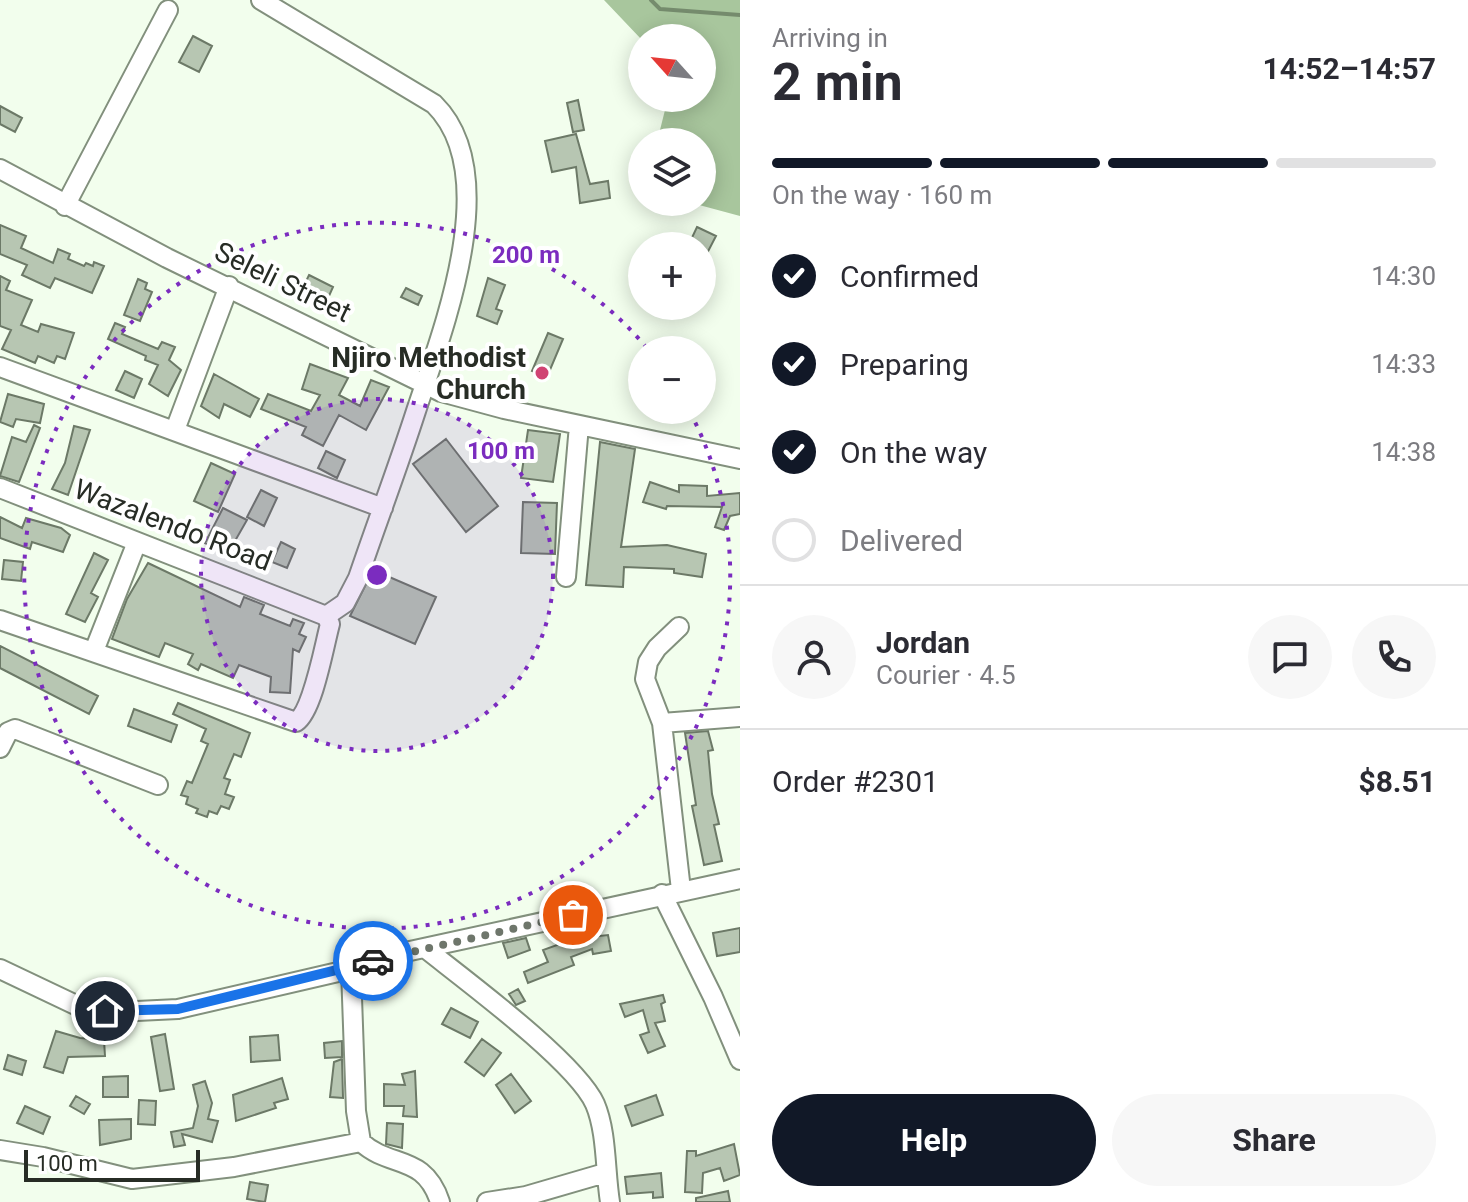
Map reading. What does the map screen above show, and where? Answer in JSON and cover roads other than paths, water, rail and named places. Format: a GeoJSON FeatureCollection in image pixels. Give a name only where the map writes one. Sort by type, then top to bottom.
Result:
{"type":"FeatureCollection","features":[{"type":"Feature","properties":{"kind":"street"},"geometry":{"type":"LineString","coordinates":[[0,620],[296,722],[304,715],[330,624],[326,616],[345,603],[351,592],[426,385],[462,257],[466,219],[462,163],[455,136],[443,113],[420,94],[261,0]]}},
{"type":"Feature","properties":{"kind":"street"},"geometry":{"type":"LineString","coordinates":[[65,206],[168,10]]}},
{"type":"Feature","properties":{"kind":"street","name":"Seleli Street"},"geometry":{"type":"LineString","coordinates":[[0,169],[65,206],[426,385],[504,409],[740,459]]}},
{"type":"Feature","properties":{"kind":"street"},"geometry":{"type":"LineString","coordinates":[[175,430],[229,286]]}},
{"type":"Feature","properties":{"kind":"street"},"geometry":{"type":"LineString","coordinates":[[0,367],[383,508]]}},
{"type":"Feature","properties":{"kind":"street"},"geometry":{"type":"LineString","coordinates":[[566,577],[579,425]]}},
{"type":"Feature","properties":{"kind":"street","name":"Wazalendo Road"},"geometry":{"type":"LineString","coordinates":[[0,488],[326,616]]}},
{"type":"Feature","properties":{"kind":"street"},"geometry":{"type":"LineString","coordinates":[[94,651],[137,542]]}},
{"type":"Feature","properties":{"kind":"street"},"geometry":{"type":"LineString","coordinates":[[679,627],[657,648],[648,662],[645,679],[662,723],[681,890]]}},
{"type":"Feature","properties":{"kind":"street"},"geometry":{"type":"LineString","coordinates":[[662,723],[740,717]]}},
{"type":"Feature","properties":{"kind":"street"},"geometry":{"type":"LineString","coordinates":[[0,748],[8,732],[15,729],[158,785]]}},
{"type":"Feature","properties":{"kind":"street"},"geometry":{"type":"LineString","coordinates":[[0,969],[80,1007],[137,1011],[178,1009],[351,969],[387,956],[740,879]]}},
{"type":"Feature","properties":{"kind":"street"},"geometry":{"type":"LineString","coordinates":[[662,894],[740,1060]]}},
{"type":"Feature","properties":{"kind":"street"},"geometry":{"type":"LineString","coordinates":[[426,949],[517,1023],[590,1096],[600,1124],[610,1202]]}},
{"type":"Feature","properties":{"kind":"street"},"geometry":{"type":"LineString","coordinates":[[351,969],[356,1111],[361,1142]]}},
{"type":"Feature","properties":{"kind":"street"},"geometry":{"type":"LineString","coordinates":[[0,1150],[132,1179],[234,1167],[361,1142],[410,1163],[425,1174],[440,1202]]}},
{"type":"Feature","properties":{"kind":"street"},"geometry":{"type":"LineString","coordinates":[[487,1202],[526,1196],[605,1173]]}},
{"type":"Feature","properties":{"kind":"waterway"},"geometry":{"type":"LineString","coordinates":[[651,0],[660,9],[740,15]]}},
{"type":"Feature","properties":{"kind":"place","name":"Njiro Methodist Church"},"geometry":{"type":"Point","coordinates":[542,373]}}]}
